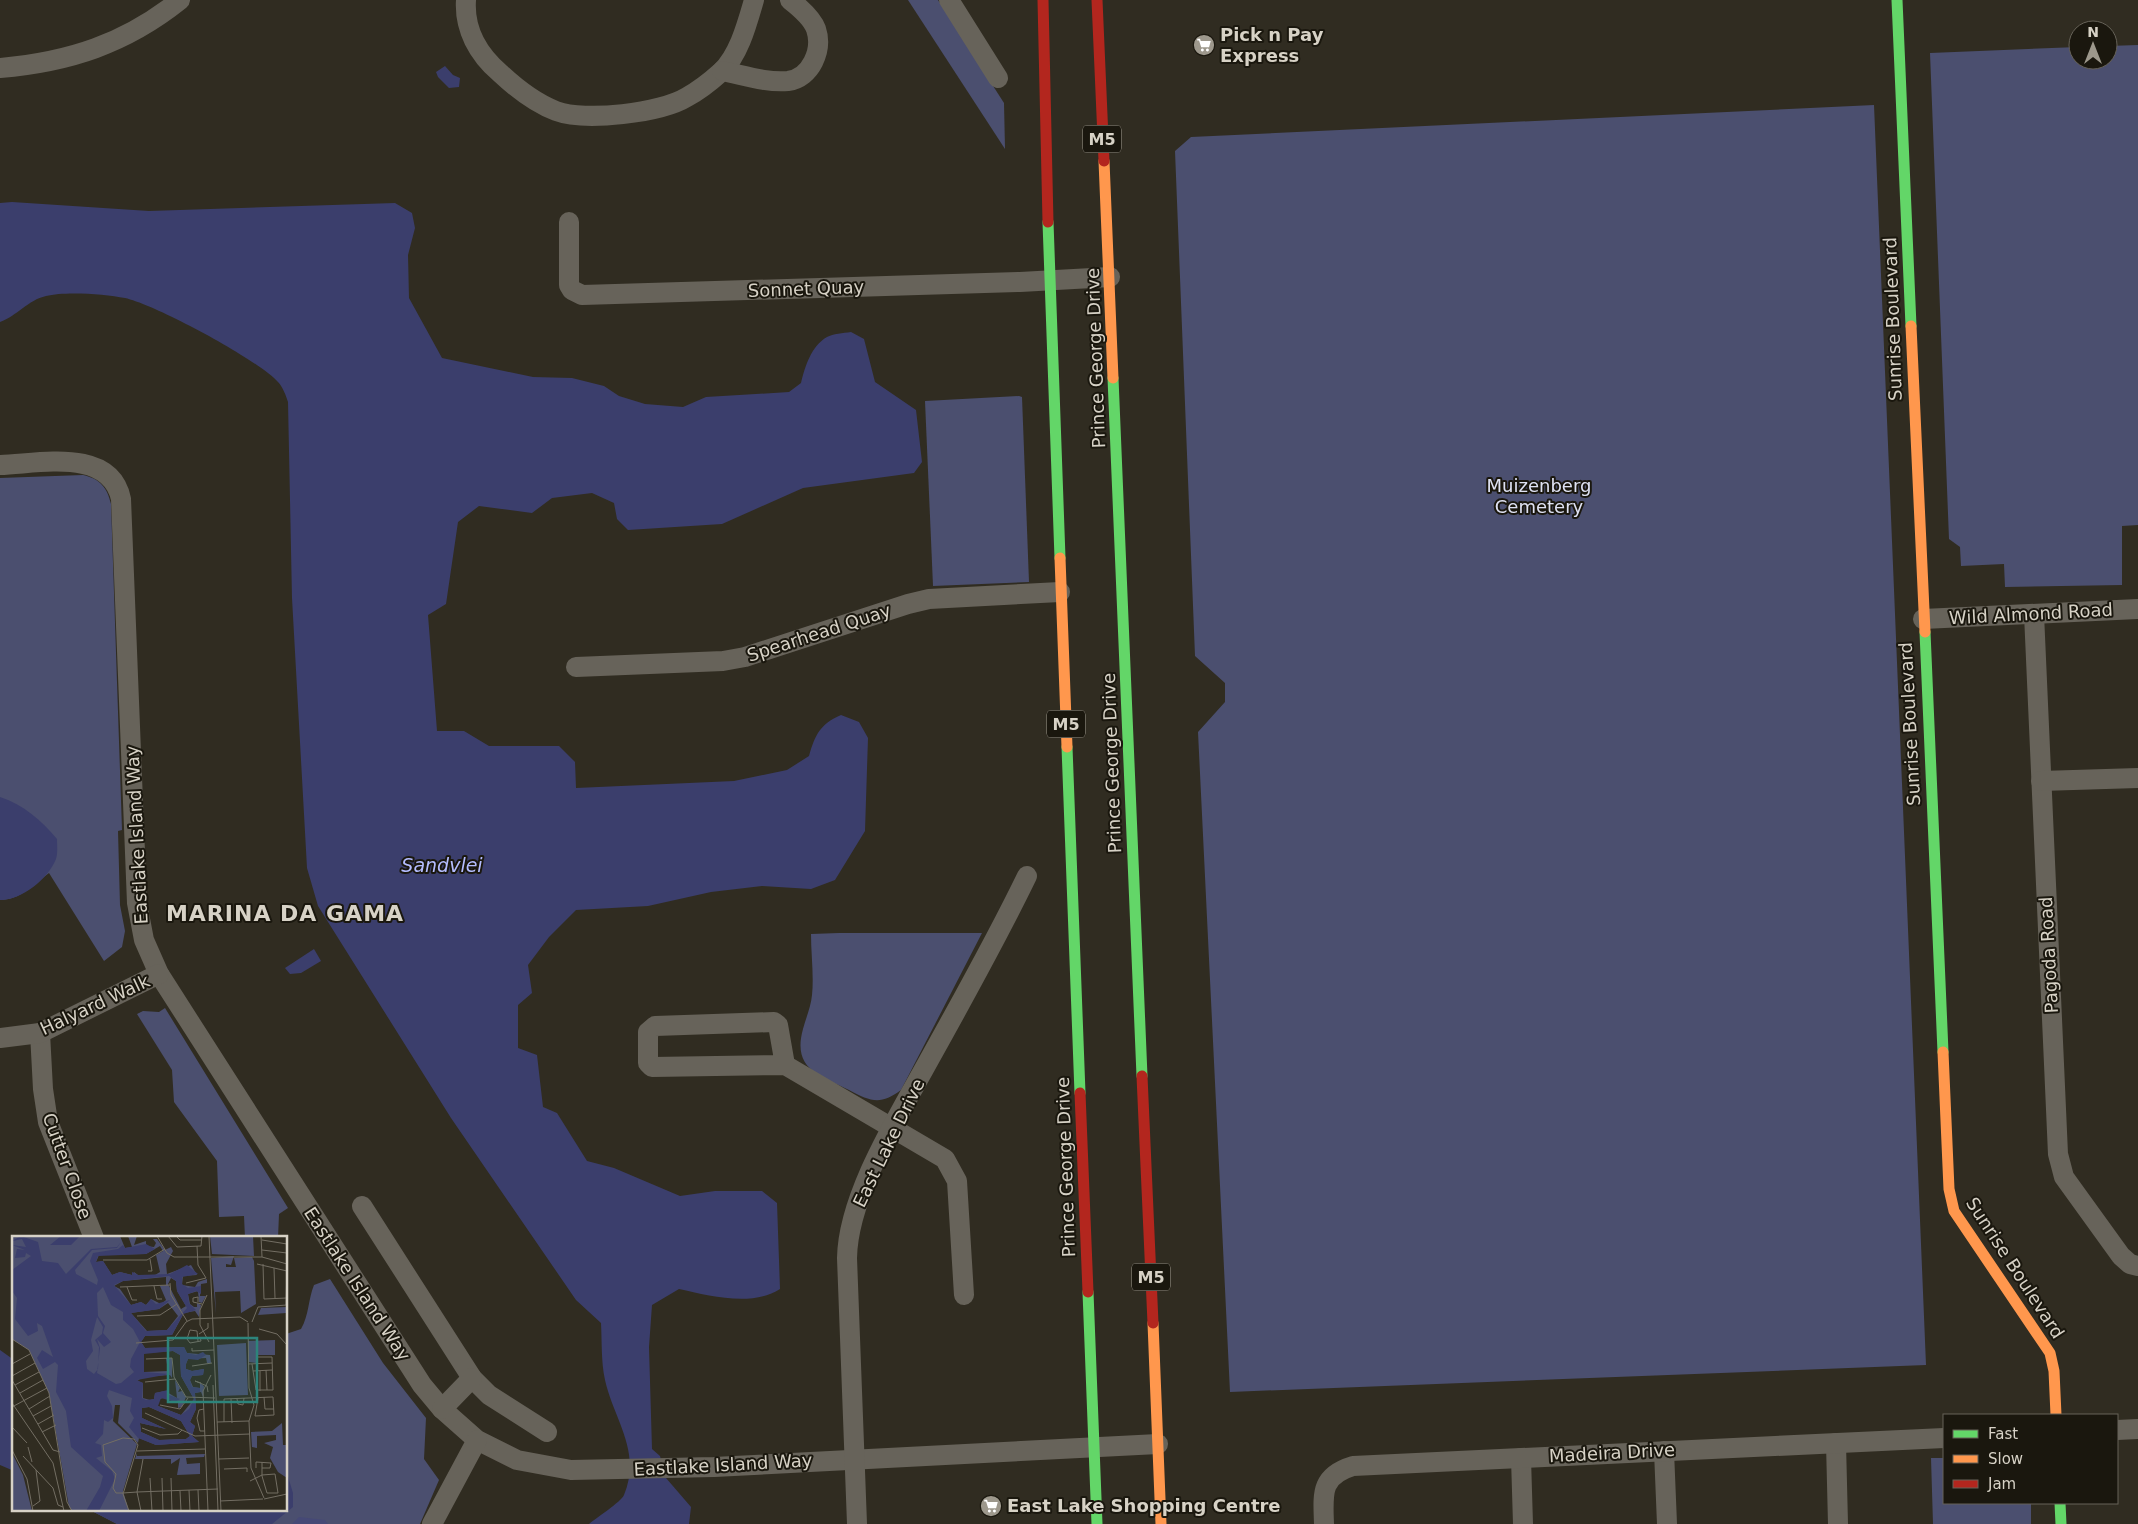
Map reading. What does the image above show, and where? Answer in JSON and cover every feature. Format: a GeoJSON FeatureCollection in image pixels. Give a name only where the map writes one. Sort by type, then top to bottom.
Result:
{"type":"FeatureCollection","features":[{"type":"Feature","properties":{"kind":"main road","name":"Prince George Drive"},"geometry":{"type":"LineString","coordinates":[[1043,0],[1049,281],[1096,1524]]}},
{"type":"Feature","properties":{"kind":"main road","name":"Prince George Drive"},"geometry":{"type":"LineString","coordinates":[[1097,0],[1161,1524]]}},
{"type":"Feature","properties":{"kind":"main road","name":"Sunrise Boulevard"},"geometry":{"type":"LineString","coordinates":[[1897,0],[1949,1189],[1954,1211],[1964,1228],[2050,1353],[2054,1371],[2056,1414]]}},
{"type":"Feature","properties":{"kind":"main road"},"geometry":{"type":"LineString","coordinates":[[2060,1504],[2061,1524]]}},
{"type":"Feature","properties":{"kind":"street"},"geometry":{"type":"LineString","coordinates":[[0,68],[50,62],[85,53],[118,40],[148,23],[180,0]]}},
{"type":"Feature","properties":{"kind":"street"},"geometry":{"type":"LineString","coordinates":[[466,0],[467,24],[481,53],[506,79],[533,100],[558,112],[581,116],[617,115],[657,108],[686,98],[722,71],[737,48],[747,26],[754,0]]}},
{"type":"Feature","properties":{"kind":"street"},"geometry":{"type":"LineString","coordinates":[[722,71],[772,81],[789,81],[802,75],[811,66],[818,48],[816,28],[790,0]]}},
{"type":"Feature","properties":{"kind":"street"},"geometry":{"type":"LineString","coordinates":[[949,0],[998,78]]}},
{"type":"Feature","properties":{"kind":"street","name":"Sonnet Quay"},"geometry":{"type":"LineString","coordinates":[[569,222],[569,285],[572,290],[582,295],[1110,278]]}},
{"type":"Feature","properties":{"kind":"street","name":"Eastlake Island Way"},"geometry":{"type":"LineString","coordinates":[[0,465],[85,463],[100,468],[116,484],[121,498],[137,903],[144,940],[159,974],[422,1385],[442,1408],[477,1440],[517,1460],[571,1470],[683,1468],[1158,1444]]}},
{"type":"Feature","properties":{"kind":"street","name":"Spearhead Quay"},"geometry":{"type":"LineString","coordinates":[[576,667],[723,662],[745,657],[922,601],[1060,592]]}},
{"type":"Feature","properties":{"kind":"street","name":"Wild Almond Road"},"geometry":{"type":"LineString","coordinates":[[1923,619],[2138,609]]}},
{"type":"Feature","properties":{"kind":"street","name":"Pagoda Road"},"geometry":{"type":"LineString","coordinates":[[2034,614],[2060,1167],[2064,1177],[2121,1256],[2130,1264],[2138,1266]]}},
{"type":"Feature","properties":{"kind":"street"},"geometry":{"type":"LineString","coordinates":[[2041,781],[2138,778]]}},
{"type":"Feature","properties":{"kind":"street","name":"East Lake Drive"},"geometry":{"type":"LineString","coordinates":[[857,1524],[847,1242],[863,1189],[892,1128],[999,933],[1027,876]]}},
{"type":"Feature","properties":{"kind":"street","name":"Halyard Walk"},"geometry":{"type":"LineString","coordinates":[[0,1038],[40,1033],[159,974]]}},
{"type":"Feature","properties":{"kind":"street"},"geometry":{"type":"LineString","coordinates":[[784,1065],[778,1025],[774,1022],[655,1026],[648,1032],[648,1063],[652,1067],[784,1065],[945,1159],[957,1181],[964,1295]]}},
{"type":"Feature","properties":{"kind":"street","name":"Cutter Close"},"geometry":{"type":"LineString","coordinates":[[40,1033],[43,1089],[48,1122],[93,1236]]}},
{"type":"Feature","properties":{"kind":"street"},"geometry":{"type":"LineString","coordinates":[[362,1206],[472,1378],[489,1395],[547,1432]]}},
{"type":"Feature","properties":{"kind":"street"},"geometry":{"type":"LineString","coordinates":[[442,1408],[472,1378]]}},
{"type":"Feature","properties":{"kind":"street"},"geometry":{"type":"LineString","coordinates":[[2118,1430],[2138,1429]]}},
{"type":"Feature","properties":{"kind":"street","name":"Madeira Drive"},"geometry":{"type":"LineString","coordinates":[[1324,1524],[1322,1495],[1326,1485],[1331,1478],[1344,1469],[1354,1466],[1943,1438]]}},
{"type":"Feature","properties":{"kind":"street"},"geometry":{"type":"LineString","coordinates":[[432,1524],[477,1440]]}},
{"type":"Feature","properties":{"kind":"street"},"geometry":{"type":"LineString","coordinates":[[1836,1443],[1838,1524]]}},
{"type":"Feature","properties":{"kind":"street"},"geometry":{"type":"LineString","coordinates":[[1664,1451],[1668,1524]]}},
{"type":"Feature","properties":{"kind":"street"},"geometry":{"type":"LineString","coordinates":[[1521,1458],[1523,1524]]}},
{"type":"Feature","properties":{"kind":"green space"},"geometry":{"type":"Polygon","coordinates":[[[908,0],[938,0],[1004,103],[1005,149],[908,0]]]}},
{"type":"Feature","properties":{"kind":"green space"},"geometry":{"type":"Polygon","coordinates":[[[2138,45],[2138,525],[2122,526],[2122,585],[2005,587],[2004,564],[1961,566],[1960,547],[1949,539],[1930,53],[2068,47],[2068,70],[2118,70],[2118,46],[2138,45]]]}},
{"type":"Feature","properties":{"kind":"green space","name":"Muizenberg Cemetery"},"geometry":{"type":"Polygon","coordinates":[[[1874,105],[1926,1365],[1230,1392],[1198,732],[1225,702],[1225,683],[1195,656],[1175,151],[1191,137],[1874,105]]]}},
{"type":"Feature","properties":{"kind":"green space"},"geometry":{"type":"Polygon","coordinates":[[[1022,397],[1029,582],[933,586],[925,401],[1022,397]]]}},
{"type":"Feature","properties":{"kind":"green space"},"geometry":{"type":"Polygon","coordinates":[[[83,475],[98,481],[105,488],[111,504],[122,830],[118,831],[120,905],[125,931],[122,947],[104,961],[49,873],[21,894],[0,900],[0,478],[83,475]]]}},
{"type":"Feature","properties":{"kind":"green space"},"geometry":{"type":"Polygon","coordinates":[[[982,933],[901,1090],[882,1100],[864,1097],[818,1075],[805,1062],[801,1053],[803,1029],[812,995],[811,934],[982,933]]]}},
{"type":"Feature","properties":{"kind":"green space"},"geometry":{"type":"Polygon","coordinates":[[[165,1008],[288,1208],[279,1214],[278,1236],[245,1236],[244,1216],[219,1217],[217,1161],[174,1102],[172,1070],[137,1014],[143,1011],[159,1012],[165,1008]]]}},
{"type":"Feature","properties":{"kind":"green space"},"geometry":{"type":"Polygon","coordinates":[[[330,1279],[383,1363],[426,1418],[424,1459],[439,1480],[420,1524],[117,1524],[94,1512],[288,1512],[288,1333],[301,1329],[306,1318],[314,1285],[330,1279]]]}},
{"type":"Feature","properties":{"kind":"green space"},"geometry":{"type":"Polygon","coordinates":[[[1931,1458],[1943,1458],[1943,1504],[2031,1504],[2031,1524],[1933,1524],[1931,1458]]]}},
{"type":"Feature","properties":{"kind":"shaded area"},"geometry":{"type":"Polygon","coordinates":[[[299,1517],[325,1520],[328,1524],[292,1524],[299,1517]]]}},
{"type":"Feature","properties":{"kind":"water"},"geometry":{"type":"Polygon","coordinates":[[[445,66],[453,75],[460,78],[459,87],[449,88],[438,77],[436,72],[445,66]]]}},
{"type":"Feature","properties":{"kind":"water","name":"Sandvlei"},"geometry":{"type":"Polygon","coordinates":[[[12,202],[149,211],[395,203],[412,213],[415,228],[408,255],[409,298],[442,358],[533,377],[572,378],[604,386],[619,396],[645,404],[683,407],[706,397],[789,392],[801,383],[810,357],[821,341],[832,335],[851,332],[864,339],[875,382],[916,410],[922,462],[914,473],[803,488],[722,524],[628,530],[617,519],[614,503],[592,493],[552,498],[532,513],[479,506],[458,522],[446,604],[428,615],[437,731],[464,731],[489,746],[559,746],[575,762],[576,788],[734,781],[787,770],[809,756],[819,731],[828,722],[841,715],[859,722],[868,738],[865,831],[835,880],[811,889],[762,886],[711,892],[648,906],[576,910],[549,937],[528,965],[532,993],[518,1005],[518,1048],[537,1055],[543,1107],[557,1113],[587,1161],[614,1168],[680,1196],[715,1191],[762,1191],[777,1203],[780,1289],[757,1298],[744,1299],[717,1297],[679,1289],[652,1305],[649,1347],[652,1449],[660,1456],[666,1478],[691,1507],[689,1524],[589,1524],[622,1498],[629,1479],[630,1464],[625,1436],[605,1380],[602,1359],[601,1323],[576,1300],[451,1118],[318,906],[307,868],[292,598],[288,402],[283,389],[267,372],[229,347],[159,311],[125,298],[107,295],[54,294],[34,301],[0,322],[0,203],[12,202]]]}},
{"type":"Feature","properties":{"kind":"water"},"geometry":{"type":"Polygon","coordinates":[[[0,797],[17,804],[45,826],[57,839],[57,854],[52,867],[41,881],[17,896],[0,900],[0,797]]]}},
{"type":"Feature","properties":{"kind":"water"},"geometry":{"type":"Polygon","coordinates":[[[314,949],[321,961],[301,973],[290,974],[285,968],[314,949]]]}},
{"type":"Feature","properties":{"kind":"water"},"geometry":{"type":"Polygon","coordinates":[[[0,1350],[12,1359],[12,1470],[0,1465],[0,1350]]]}},
{"type":"Feature","properties":{"kind":"water"},"geometry":{"type":"Polygon","coordinates":[[[288,1477],[293,1493],[293,1507],[288,1511],[288,1477]]]}},
{"type":"Feature","properties":{"kind":"water"},"geometry":{"type":"Polygon","coordinates":[[[94,1512],[287,1512],[272,1524],[117,1524],[94,1512]]]}},
{"type":"Feature","properties":{"kind":"traffic: fast"},"geometry":{"type":"LineString","coordinates":[[1897,0],[1911,326]]}},
{"type":"Feature","properties":{"kind":"traffic: fast"},"geometry":{"type":"LineString","coordinates":[[1048,222],[1060,558]]}},
{"type":"Feature","properties":{"kind":"traffic: fast"},"geometry":{"type":"LineString","coordinates":[[1113,378],[1142,1076]]}},
{"type":"Feature","properties":{"kind":"traffic: fast"},"geometry":{"type":"LineString","coordinates":[[1925,632],[1943,1052]]}},
{"type":"Feature","properties":{"kind":"traffic: fast"},"geometry":{"type":"LineString","coordinates":[[1067,747],[1080,1093]]}},
{"type":"Feature","properties":{"kind":"traffic: fast"},"geometry":{"type":"LineString","coordinates":[[1088,1292],[1097,1524]]}},
{"type":"Feature","properties":{"kind":"traffic: fast"},"geometry":{"type":"LineString","coordinates":[[2060,1504],[2061,1524]]}},
{"type":"Feature","properties":{"kind":"traffic: slow"},"geometry":{"type":"LineString","coordinates":[[1104,161],[1113,378]]}},
{"type":"Feature","properties":{"kind":"traffic: slow"},"geometry":{"type":"LineString","coordinates":[[1911,326],[1925,632]]}},
{"type":"Feature","properties":{"kind":"traffic: slow"},"geometry":{"type":"LineString","coordinates":[[1060,558],[1067,747]]}},
{"type":"Feature","properties":{"kind":"traffic: slow"},"geometry":{"type":"LineString","coordinates":[[1943,1052],[1949,1189],[1954,1211],[2050,1353],[2054,1371],[2056,1414]]}},
{"type":"Feature","properties":{"kind":"traffic: slow"},"geometry":{"type":"LineString","coordinates":[[1153,1323],[1161,1524]]}},
{"type":"Feature","properties":{"kind":"traffic: jam"},"geometry":{"type":"LineString","coordinates":[[1043,0],[1048,222]]}},
{"type":"Feature","properties":{"kind":"traffic: jam"},"geometry":{"type":"LineString","coordinates":[[1097,0],[1104,161]]}},
{"type":"Feature","properties":{"kind":"traffic: jam"},"geometry":{"type":"LineString","coordinates":[[1142,1076],[1153,1323]]}},
{"type":"Feature","properties":{"kind":"traffic: jam"},"geometry":{"type":"LineString","coordinates":[[1080,1093],[1088,1292]]}},
{"type":"Feature","properties":{"kind":"place","name":"Pick n Pay Express"},"geometry":{"type":"Point","coordinates":[1204,45]}},
{"type":"Feature","properties":{"kind":"place","name":"East Lake Shopping Centre"},"geometry":{"type":"Point","coordinates":[991,1506]}},
{"type":"Feature","properties":{"kind":"district","name":"MARINA DA GAMA"},"geometry":{"type":"Point","coordinates":[285,913]}}]}
